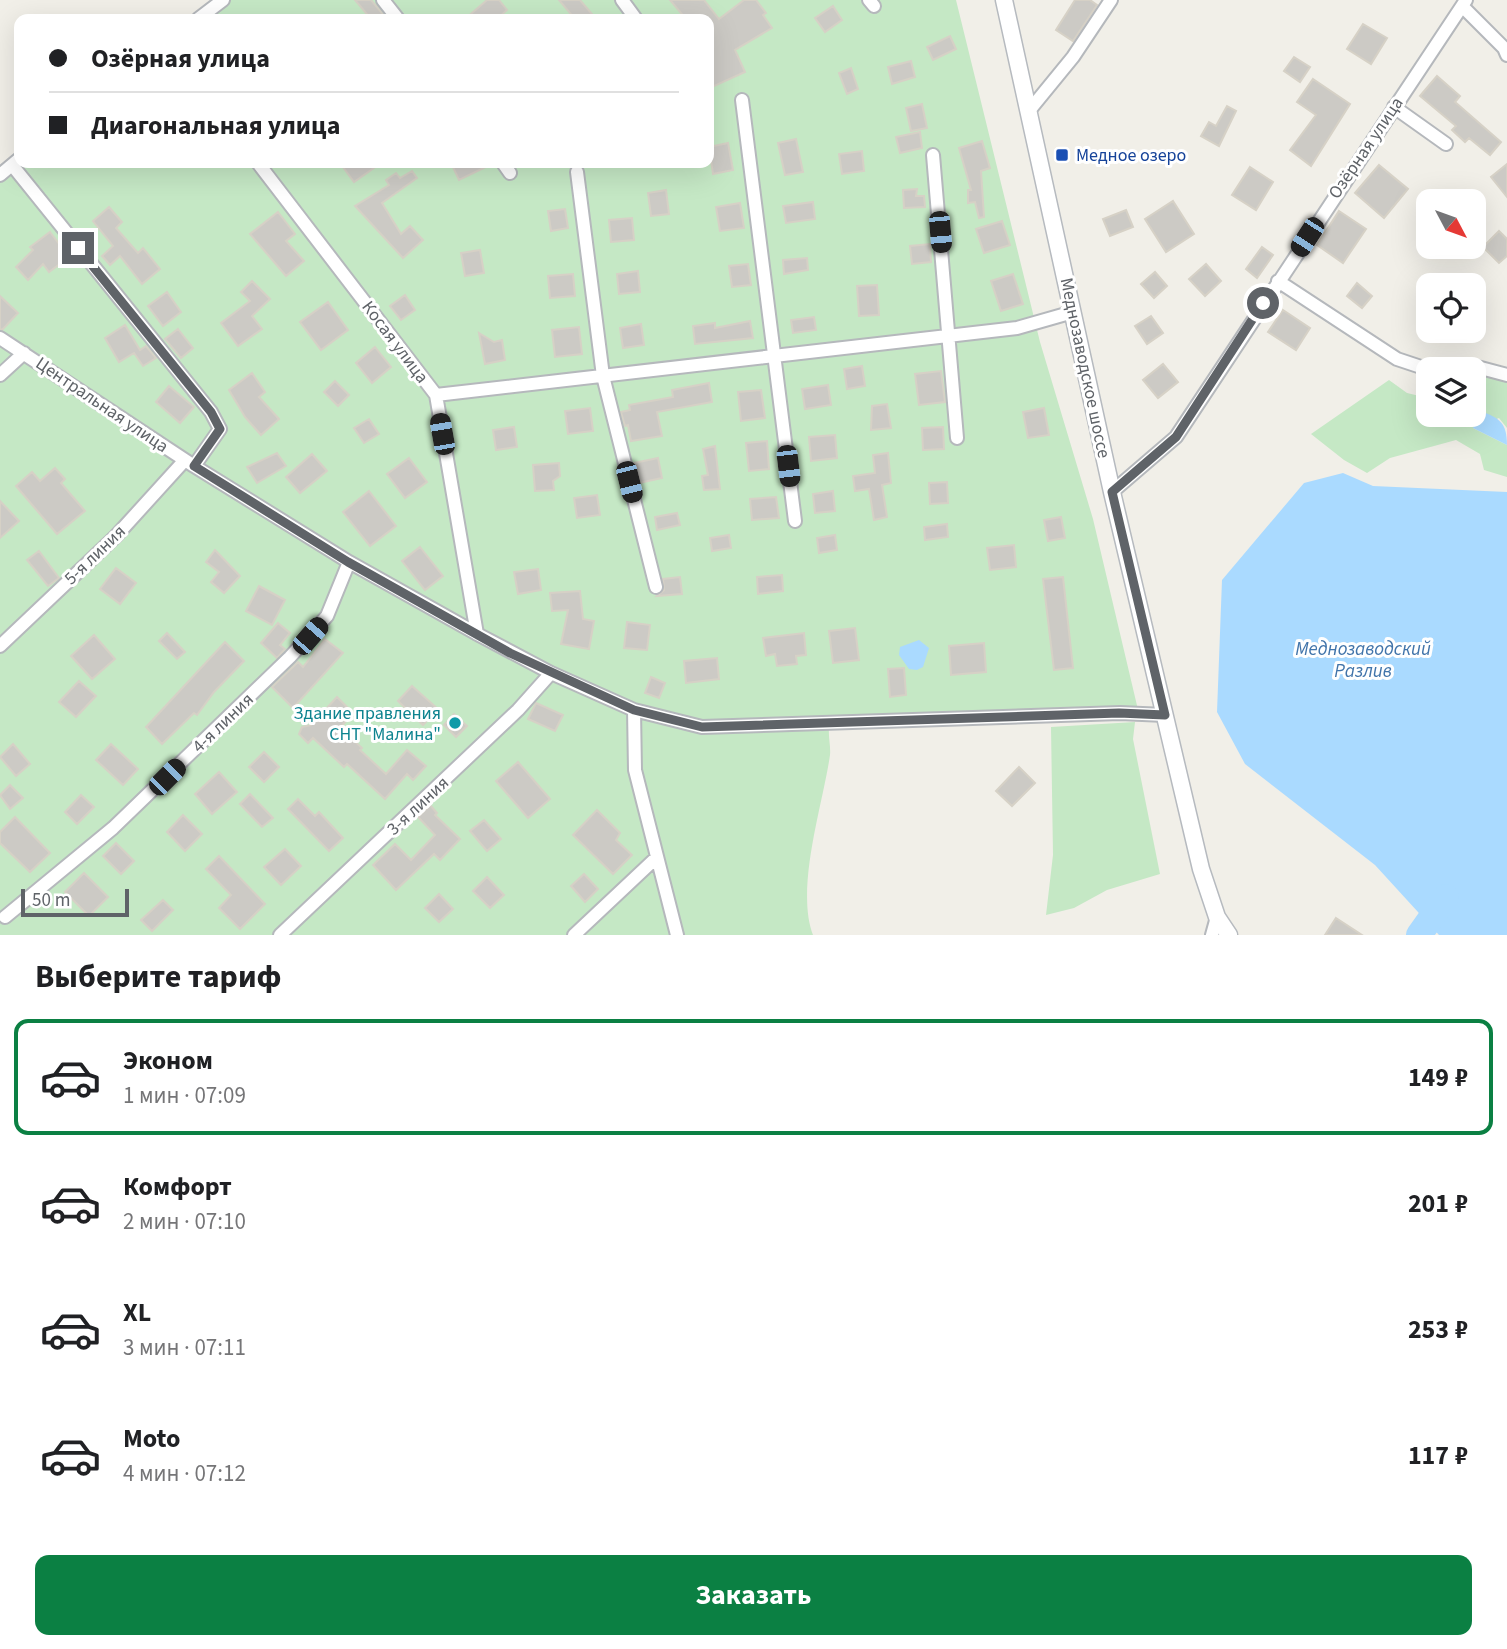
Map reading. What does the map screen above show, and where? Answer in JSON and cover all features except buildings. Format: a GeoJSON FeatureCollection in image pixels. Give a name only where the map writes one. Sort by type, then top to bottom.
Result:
{"type":"FeatureCollection","features":[{"type":"Feature","properties":{"kind":"main road","name":"Меднозаводское шоссе"},"geometry":{"type":"LineString","coordinates":[[1004,0],[1112,492],[1165,715],[1202,869],[1217,917],[1228,935]]}},
{"type":"Feature","properties":{"kind":"street"},"geometry":{"type":"LineString","coordinates":[[205,14],[223,0]]}},
{"type":"Feature","properties":{"kind":"street"},"geometry":{"type":"LineString","coordinates":[[383,0],[394,14]]}},
{"type":"Feature","properties":{"kind":"street"},"geometry":{"type":"LineString","coordinates":[[1028,112],[1073,57],[1111,0]]}},
{"type":"Feature","properties":{"kind":"street"},"geometry":{"type":"LineString","coordinates":[[1464,3],[1504,48],[1507,55]]}},
{"type":"Feature","properties":{"kind":"street","name":"Озёрная улица"},"geometry":{"type":"LineString","coordinates":[[1112,492],[1176,437],[1464,3]]}},
{"type":"Feature","properties":{"kind":"street"},"geometry":{"type":"LineString","coordinates":[[742,100],[795,521]]}},
{"type":"Feature","properties":{"kind":"street"},"geometry":{"type":"LineString","coordinates":[[1394,107],[1446,144]]}},
{"type":"Feature","properties":{"kind":"street"},"geometry":{"type":"LineString","coordinates":[[933,155],[957,438]]}},
{"type":"Feature","properties":{"kind":"street"},"geometry":{"type":"LineString","coordinates":[[0,174],[14,163]]}},
{"type":"Feature","properties":{"kind":"street","name":"5-я линия"},"geometry":{"type":"LineString","coordinates":[[0,646],[116,536],[220,429],[211,412],[20,168]]}},
{"type":"Feature","properties":{"kind":"street","name":"Косая улица"},"geometry":{"type":"LineString","coordinates":[[261,168],[436,395],[477,634]]}},
{"type":"Feature","properties":{"kind":"street"},"geometry":{"type":"LineString","coordinates":[[577,172],[603,376],[656,587]]}},
{"type":"Feature","properties":{"kind":"street"},"geometry":{"type":"LineString","coordinates":[[1278,281],[1344,321],[1397,359],[1421,367],[1478,367],[1507,375]]}},
{"type":"Feature","properties":{"kind":"street"},"geometry":{"type":"LineString","coordinates":[[436,395],[1017,328],[1073,312]]}},
{"type":"Feature","properties":{"kind":"street","name":"Центральная улица"},"geometry":{"type":"LineString","coordinates":[[0,338],[189,463],[348,562],[551,673],[634,710],[702,727],[1119,713],[1165,715]]}},
{"type":"Feature","properties":{"kind":"street"},"geometry":{"type":"LineString","coordinates":[[0,375],[24,353]]}},
{"type":"Feature","properties":{"kind":"street","name":"4-я линия"},"geometry":{"type":"LineString","coordinates":[[5,917],[122,820],[290,657],[327,616],[348,562]]}},
{"type":"Feature","properties":{"kind":"street","name":"3-я линия"},"geometry":{"type":"LineString","coordinates":[[281,935],[519,710],[551,673]]}},
{"type":"Feature","properties":{"kind":"street"},"geometry":{"type":"LineString","coordinates":[[634,710],[635,770],[677,935]]}},
{"type":"Feature","properties":{"kind":"street"},"geometry":{"type":"LineString","coordinates":[[574,935],[656,858]]}},
{"type":"Feature","properties":{"kind":"street"},"geometry":{"type":"LineString","coordinates":[[1212,935],[1217,917]]}},
{"type":"Feature","properties":{"kind":"green space"},"geometry":{"type":"Polygon","coordinates":[[[223,0],[956,0],[1040,342],[1093,519],[1139,714],[830,723],[830,755],[812,846],[807,894],[808,916],[813,935],[0,935],[0,175],[14,166],[714,168],[714,14],[205,14],[223,0]]]}},
{"type":"Feature","properties":{"kind":"green space"},"geometry":{"type":"Polygon","coordinates":[[[1486,371],[1507,375],[1507,428],[1499,418],[1486,423],[1486,371]]]}},
{"type":"Feature","properties":{"kind":"green space"},"geometry":{"type":"Polygon","coordinates":[[[1389,380],[1407,393],[1416,395],[1416,427],[1476,427],[1473,428],[1507,445],[1507,477],[1484,470],[1480,454],[1456,440],[1390,458],[1367,473],[1344,460],[1311,434],[1389,380]]]}},
{"type":"Feature","properties":{"kind":"green space"},"geometry":{"type":"Polygon","coordinates":[[[1135,722],[1133,739],[1160,874],[1107,890],[1074,908],[1046,915],[1053,855],[1051,727],[1135,722]]]}},
{"type":"Feature","properties":{"kind":"water"},"geometry":{"type":"Polygon","coordinates":[[[1486,413],[1493,416],[1504,426],[1507,445],[1473,428],[1486,427],[1486,413]]]}},
{"type":"Feature","properties":{"kind":"water","name":"Меднозаводский Разлив"},"geometry":{"type":"Polygon","coordinates":[[[1343,473],[1373,486],[1507,492],[1507,935],[1439,935],[1375,865],[1245,764],[1217,712],[1222,580],[1304,483],[1343,473]]]}},
{"type":"Feature","properties":{"kind":"water"},"geometry":{"type":"Polygon","coordinates":[[[919,640],[929,648],[923,667],[917,670],[909,669],[899,655],[900,647],[919,640]]]}},
{"type":"Feature","properties":{"kind":"waterway"},"geometry":{"type":"LineString","coordinates":[[1419,935],[1446,897]]}},
{"type":"Feature","properties":{"kind":"place","name":"Медное озеро"},"geometry":{"type":"Point","coordinates":[1062,155]}},
{"type":"Feature","properties":{"kind":"place","name":"Здание правления СНТ \"Малина\""},"geometry":{"type":"Point","coordinates":[455,723]}},
{"type":"Feature","properties":{"kind":"route"},"geometry":{"type":"LineString","coordinates":[[78,248],[211,412],[220,429],[194,466],[348,562],[510,653],[634,710],[702,727],[1119,713],[1165,715],[1112,492],[1176,437],[1263,303]]}}]}
